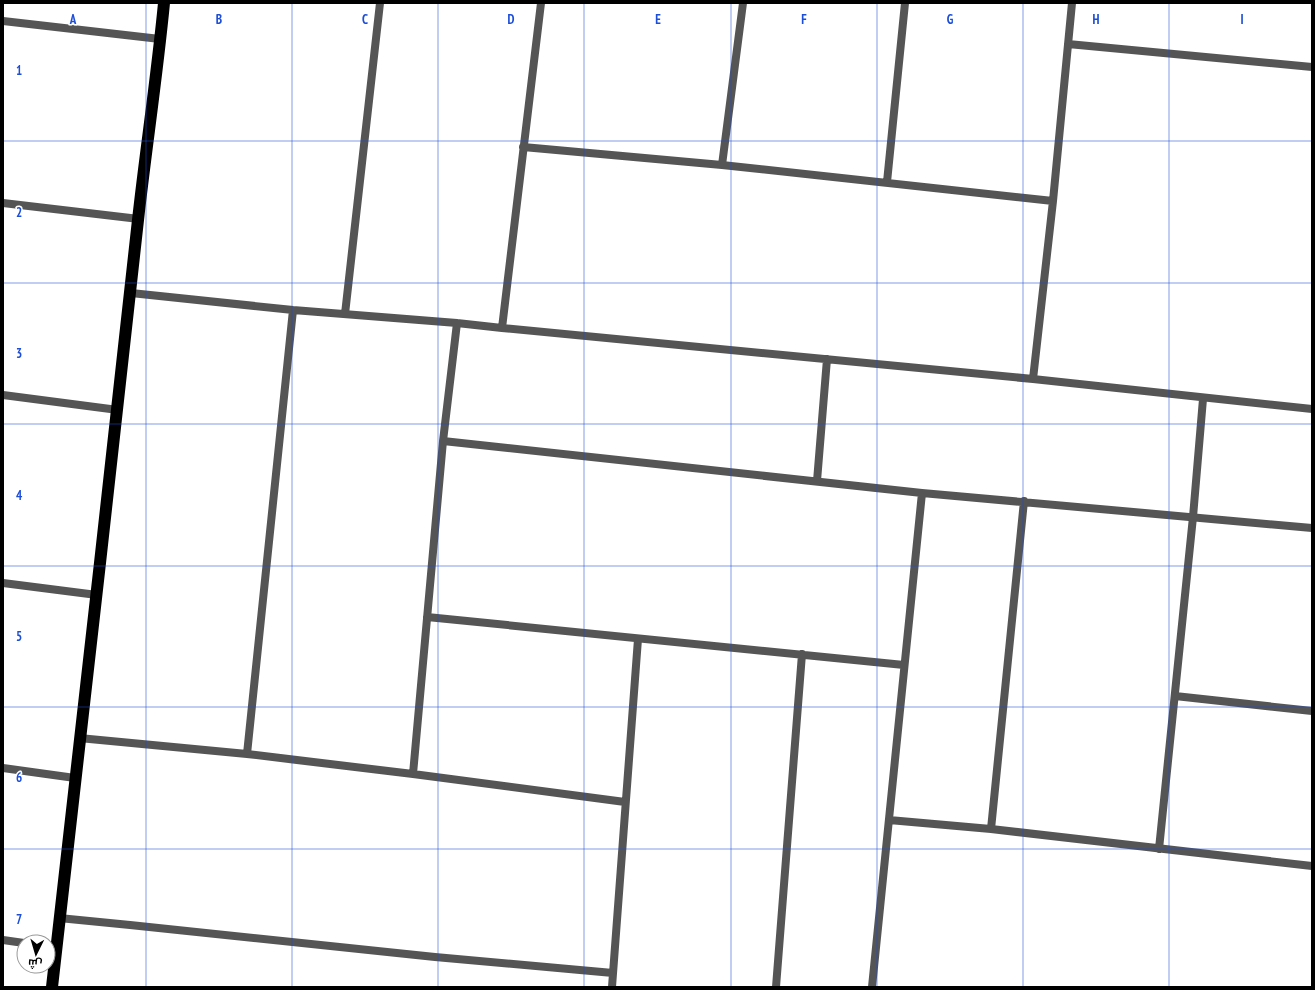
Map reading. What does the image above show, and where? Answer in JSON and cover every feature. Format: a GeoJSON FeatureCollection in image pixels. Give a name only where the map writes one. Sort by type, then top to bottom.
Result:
{"type":"FeatureCollection","features":[{"type":"Feature","properties":{"kind":"highway"},"geometry":{"type":"LineString","coordinates":[[55,934],[59,918],[97,595],[164,3]]}},
{"type":"Feature","properties":{"kind":"highway"},"geometry":{"type":"LineString","coordinates":[[52,974],[52,987]]}},
{"type":"Feature","properties":{"kind":"street"},"geometry":{"type":"LineString","coordinates":[[345,314],[380,3]]}},
{"type":"Feature","properties":{"kind":"street"},"geometry":{"type":"LineString","coordinates":[[502,328],[541,3]]}},
{"type":"Feature","properties":{"kind":"street"},"geometry":{"type":"LineString","coordinates":[[722,165],[743,3]]}},
{"type":"Feature","properties":{"kind":"street"},"geometry":{"type":"LineString","coordinates":[[887,182],[905,3]]}},
{"type":"Feature","properties":{"kind":"street"},"geometry":{"type":"LineString","coordinates":[[1033,379],[1053,201],[1072,3]]}},
{"type":"Feature","properties":{"kind":"street"},"geometry":{"type":"LineString","coordinates":[[3,21],[160,39]]}},
{"type":"Feature","properties":{"kind":"street"},"geometry":{"type":"LineString","coordinates":[[1068,44],[1312,67]]}},
{"type":"Feature","properties":{"kind":"street"},"geometry":{"type":"LineString","coordinates":[[523,147],[722,165],[1053,201]]}},
{"type":"Feature","properties":{"kind":"street"},"geometry":{"type":"LineString","coordinates":[[3,203],[139,219]]}},
{"type":"Feature","properties":{"kind":"street"},"geometry":{"type":"LineString","coordinates":[[131,293],[293,310],[457,323],[1033,379],[1203,399],[1312,409]]}},
{"type":"Feature","properties":{"kind":"street"},"geometry":{"type":"LineString","coordinates":[[247,754],[293,310]]}},
{"type":"Feature","properties":{"kind":"street"},"geometry":{"type":"LineString","coordinates":[[413,774],[443,441],[457,323]]}},
{"type":"Feature","properties":{"kind":"street"},"geometry":{"type":"LineString","coordinates":[[817,481],[827,359]]}},
{"type":"Feature","properties":{"kind":"street"},"geometry":{"type":"LineString","coordinates":[[3,395],[118,410]]}},
{"type":"Feature","properties":{"kind":"street"},"geometry":{"type":"LineString","coordinates":[[1159,849],[1193,517],[1203,399]]}},
{"type":"Feature","properties":{"kind":"street"},"geometry":{"type":"LineString","coordinates":[[443,441],[922,493],[1312,528]]}},
{"type":"Feature","properties":{"kind":"street"},"geometry":{"type":"LineString","coordinates":[[872,987],[922,493]]}},
{"type":"Feature","properties":{"kind":"street"},"geometry":{"type":"LineString","coordinates":[[991,829],[1024,501]]}},
{"type":"Feature","properties":{"kind":"street"},"geometry":{"type":"LineString","coordinates":[[3,583],[97,595]]}},
{"type":"Feature","properties":{"kind":"street"},"geometry":{"type":"LineString","coordinates":[[427,617],[904,665]]}},
{"type":"Feature","properties":{"kind":"street"},"geometry":{"type":"LineString","coordinates":[[612,987],[638,639]]}},
{"type":"Feature","properties":{"kind":"street"},"geometry":{"type":"LineString","coordinates":[[776,987],[802,654]]}},
{"type":"Feature","properties":{"kind":"street"},"geometry":{"type":"LineString","coordinates":[[1175,696],[1312,711]]}},
{"type":"Feature","properties":{"kind":"street"},"geometry":{"type":"LineString","coordinates":[[79,738],[247,754],[625,802]]}},
{"type":"Feature","properties":{"kind":"street"},"geometry":{"type":"LineString","coordinates":[[3,768],[75,778]]}},
{"type":"Feature","properties":{"kind":"street"},"geometry":{"type":"LineString","coordinates":[[888,820],[991,829],[1312,866]]}},
{"type":"Feature","properties":{"kind":"street"},"geometry":{"type":"LineString","coordinates":[[59,918],[435,957],[613,973]]}},
{"type":"Feature","properties":{"kind":"street"},"geometry":{"type":"LineString","coordinates":[[3,940],[16,942]]}}]}
